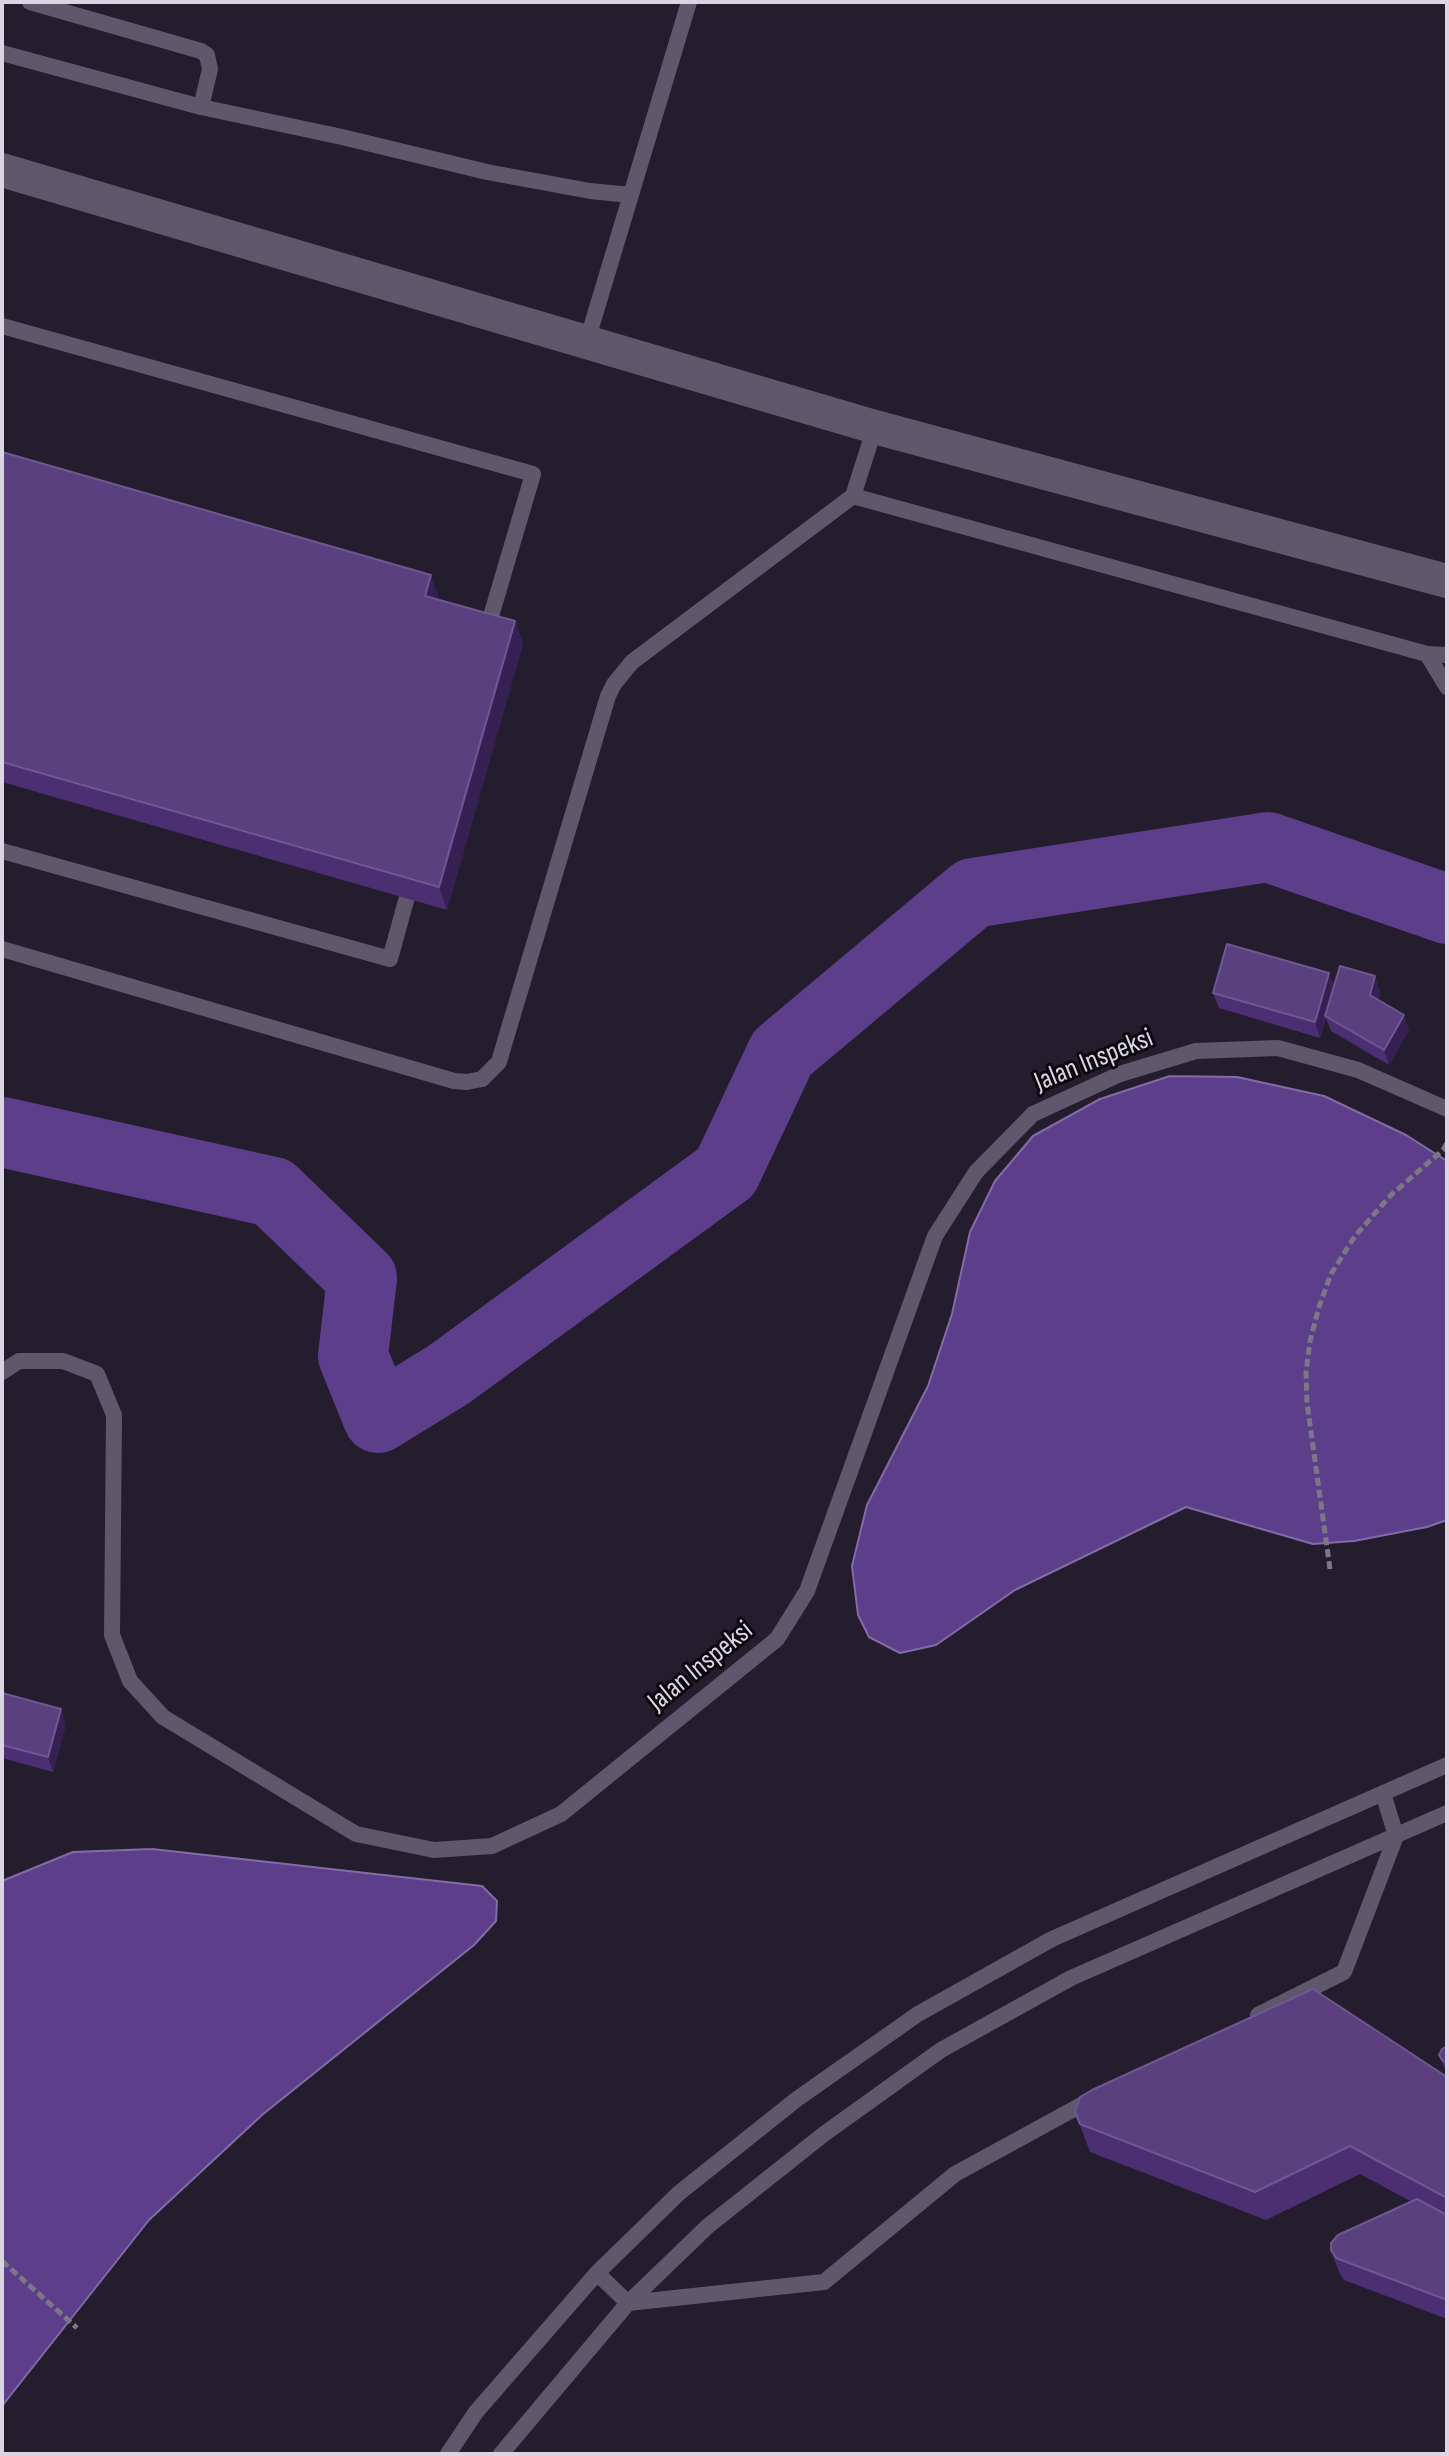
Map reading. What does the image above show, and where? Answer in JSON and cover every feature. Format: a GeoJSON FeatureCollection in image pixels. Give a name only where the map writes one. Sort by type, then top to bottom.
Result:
{"type":"FeatureCollection","features":[{"type":"Feature","properties":{"kind":"street"},"geometry":{"type":"LineString","coordinates":[[2,170],[875,427],[1447,581]]}},
{"type":"Feature","properties":{"kind":"lane"},"geometry":{"type":"LineString","coordinates":[[30,2],[201,51],[207,55],[210,69],[201,107]]}},
{"type":"Feature","properties":{"kind":"lane"},"geometry":{"type":"LineString","coordinates":[[587,341],[689,2]]}},
{"type":"Feature","properties":{"kind":"lane"},"geometry":{"type":"LineString","coordinates":[[2,53],[201,107],[518,178],[631,195]]}},
{"type":"Feature","properties":{"kind":"lane"},"geometry":{"type":"LineString","coordinates":[[2,326],[533,474],[486,633]]}},
{"type":"Feature","properties":{"kind":"lane"},"geometry":{"type":"LineString","coordinates":[[2,949],[454,1081],[482,1079],[499,1062],[614,684],[632,662],[853,496],[875,427]]}},
{"type":"Feature","properties":{"kind":"lane"},"geometry":{"type":"LineString","coordinates":[[853,496],[1427,654],[1447,655]]}},
{"type":"Feature","properties":{"kind":"lane"},"geometry":{"type":"LineString","coordinates":[[1427,654],[1447,687]]}},
{"type":"Feature","properties":{"kind":"lane"},"geometry":{"type":"LineString","coordinates":[[2,851],[390,959],[407,897]]}},
{"type":"Feature","properties":{"kind":"lane","name":"Jalan Inspeksi"},"geometry":{"type":"LineString","coordinates":[[2,1372],[19,1361],[63,1361],[97,1374],[114,1415],[112,1635],[130,1681],[163,1717],[356,1834],[434,1850],[492,1846],[561,1814],[777,1639],[807,1591],[935,1236],[976,1172],[1033,1114],[1120,1074],[1196,1051],[1278,1048],[1358,1070],[1447,1109]]}},
{"type":"Feature","properties":{"kind":"lane"},"geometry":{"type":"LineString","coordinates":[[448,2454],[476,2412],[597,2273],[679,2193],[797,2099],[918,2014],[1052,1939],[1447,1765]]}},
{"type":"Feature","properties":{"kind":"lane"},"geometry":{"type":"LineString","coordinates":[[1248,2020],[1344,1972],[1396,1836],[1383,1793]]}},
{"type":"Feature","properties":{"kind":"lane"},"geometry":{"type":"LineString","coordinates":[[501,2454],[628,2303],[720,2217],[824,2134],[941,2050],[1071,1978],[1447,1813]]}},
{"type":"Feature","properties":{"kind":"lane"},"geometry":{"type":"LineString","coordinates":[[628,2303],[824,2282],[955,2174],[1111,2088]]}},
{"type":"Feature","properties":{"kind":"lane"},"geometry":{"type":"LineString","coordinates":[[597,2273],[628,2303]]}},
{"type":"Feature","properties":{"kind":"path"},"geometry":{"type":"LineString","coordinates":[[1330,1569],[1307,1403],[1306,1372],[1319,1307],[1331,1274],[1355,1236],[1391,1195],[1443,1150],[1447,1143]]}},
{"type":"Feature","properties":{"kind":"path"},"geometry":{"type":"LineString","coordinates":[[2,2261],[77,2328]]}},
{"type":"Feature","properties":{"kind":"shaded area"},"geometry":{"type":"Polygon","coordinates":[[[1170,1076],[1237,1077],[1324,1096],[1406,1135],[1447,1161],[1447,1520],[1427,1527],[1354,1541],[1313,1544],[1186,1507],[1015,1590],[936,1645],[900,1653],[869,1637],[858,1615],[852,1566],[867,1505],[928,1386],[952,1314],[970,1232],[995,1181],[1033,1136],[1100,1099],[1170,1076]]]}},
{"type":"Feature","properties":{"kind":"shaded area"},"geometry":{"type":"Polygon","coordinates":[[[152,1849],[482,1886],[497,1901],[496,1921],[474,1945],[262,2115],[149,2220],[2,2406],[2,1881],[73,1852],[152,1849]]]}},
{"type":"Feature","properties":{"kind":"building"},"geometry":{"type":"Polygon","coordinates":[[[2,452],[431,575],[425,596],[515,621],[439,887],[2,762],[2,452]]]}},
{"type":"Feature","properties":{"kind":"building"},"geometry":{"type":"Polygon","coordinates":[[[1227,944],[1329,973],[1315,1022],[1213,993],[1227,944]]]}},
{"type":"Feature","properties":{"kind":"building"},"geometry":{"type":"Polygon","coordinates":[[[1340,966],[1375,976],[1370,995],[1404,1015],[1384,1050],[1325,1016],[1340,966]]]}},
{"type":"Feature","properties":{"kind":"building"},"geometry":{"type":"Polygon","coordinates":[[[2,1693],[61,1709],[48,1757],[2,1745],[2,1693]]]}},
{"type":"Feature","properties":{"kind":"building"},"geometry":{"type":"Polygon","coordinates":[[[1313,1989],[1447,2077],[1447,2198],[1350,2146],[1255,2192],[1080,2124],[1075,2112],[1080,2097],[1092,2090],[1313,1989]]]}},
{"type":"Feature","properties":{"kind":"building"},"geometry":{"type":"Polygon","coordinates":[[[1447,2046],[1447,2063],[1439,2055],[1447,2046]]]}},
{"type":"Feature","properties":{"kind":"building"},"geometry":{"type":"Polygon","coordinates":[[[1417,2199],[1447,2215],[1447,2300],[1336,2258],[1331,2250],[1331,2243],[1338,2235],[1417,2199]]]}},
{"type":"Feature","properties":{"kind":"waterway"},"geometry":{"type":"LineString","coordinates":[[2,1132],[273,1192],[362,1278],[353,1356],[378,1418],[448,1375],[726,1172],[782,1053],[973,893],[1268,847],[1447,909]]}}]}
